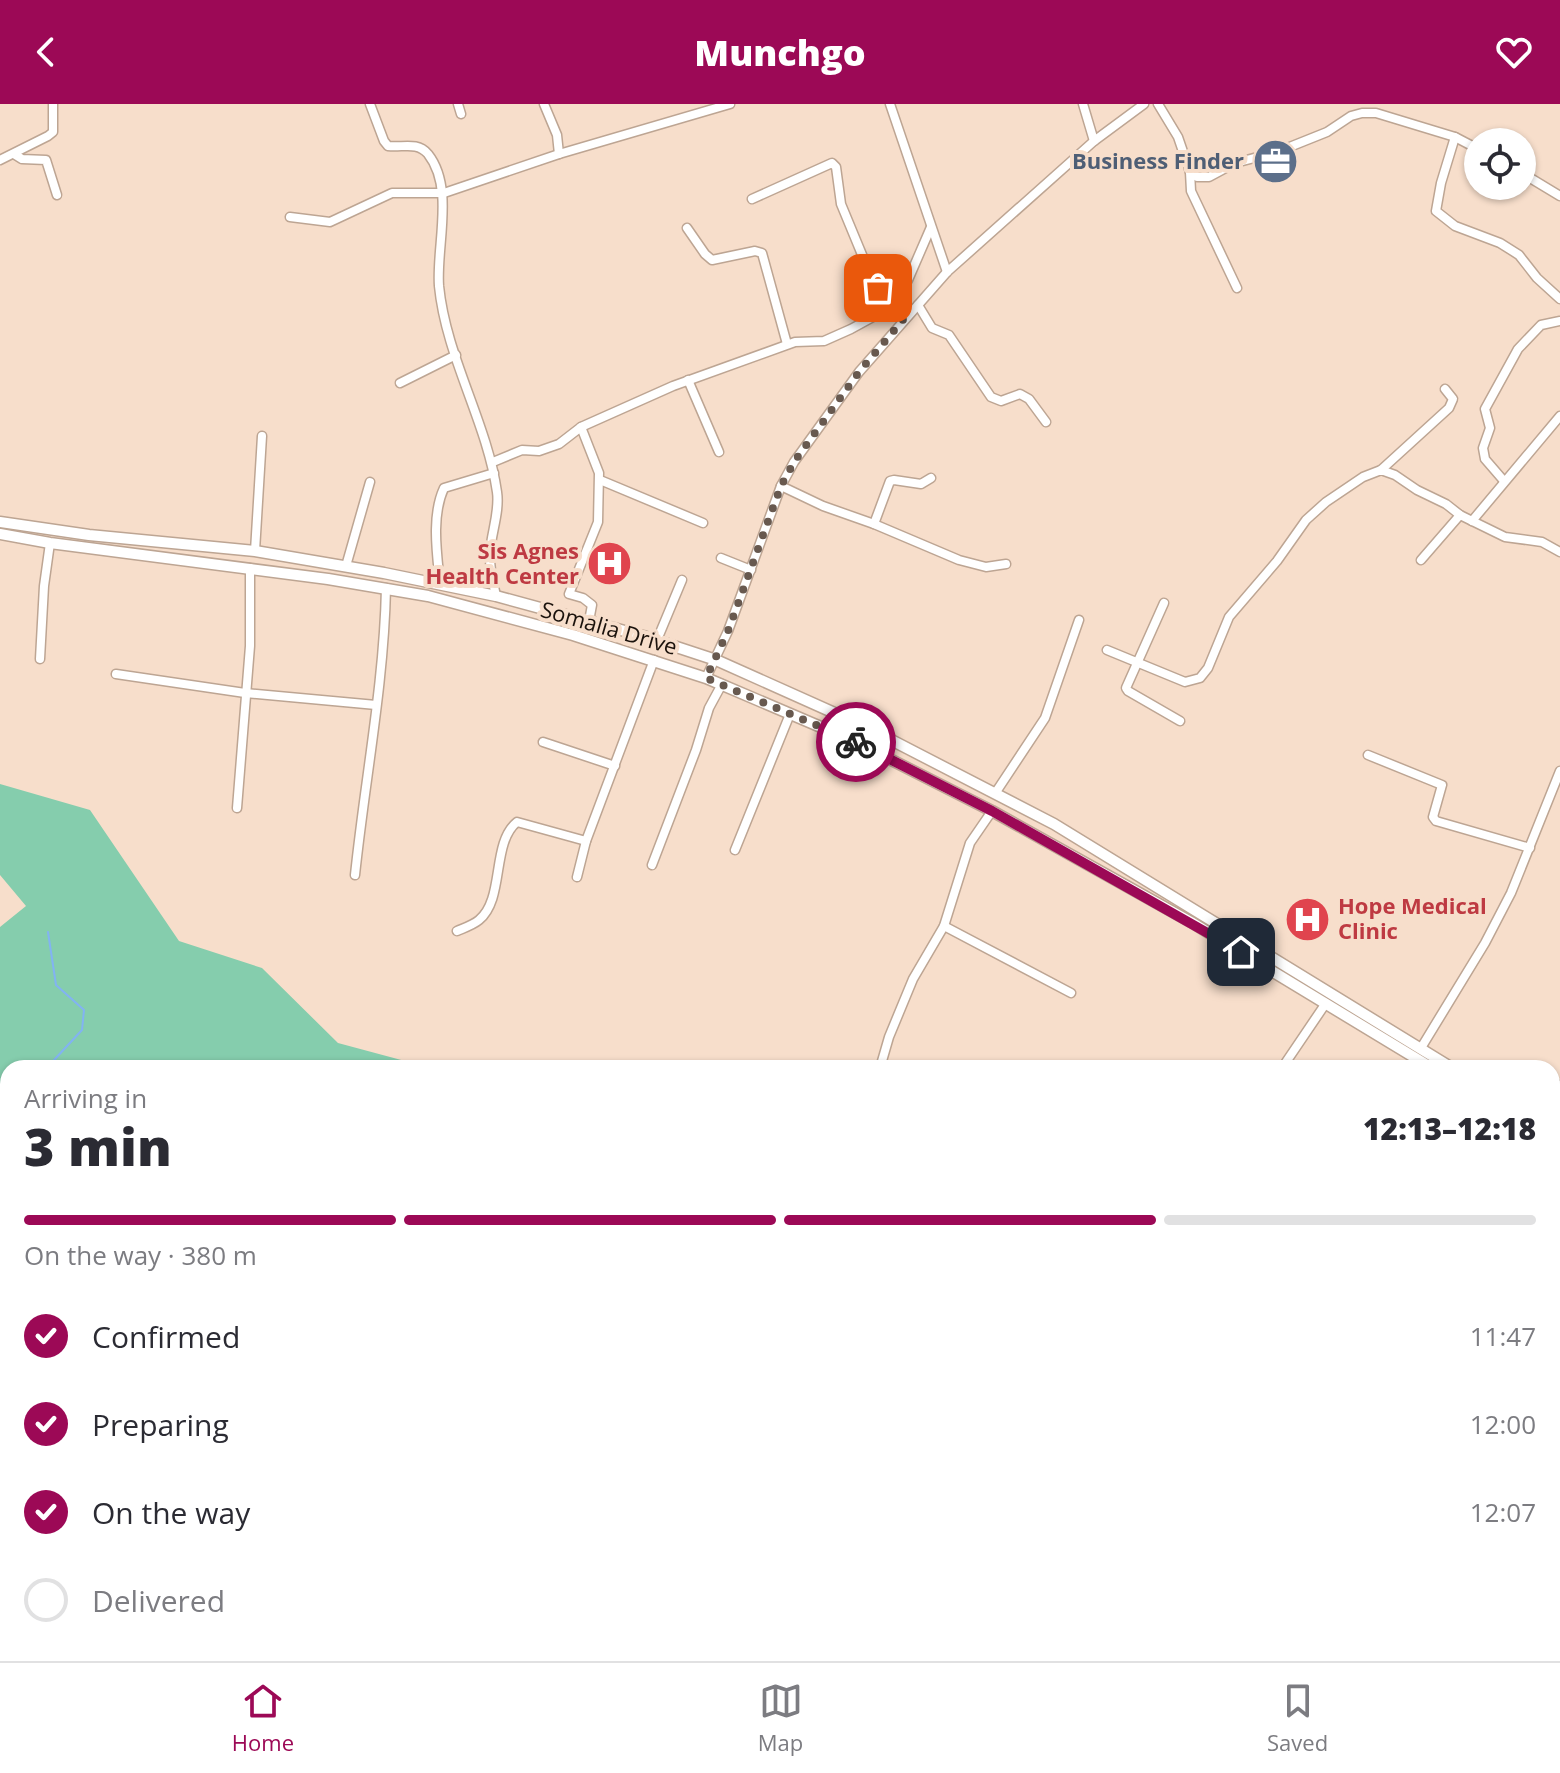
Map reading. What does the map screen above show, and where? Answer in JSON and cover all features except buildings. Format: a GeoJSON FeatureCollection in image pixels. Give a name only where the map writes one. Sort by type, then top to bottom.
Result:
{"type":"FeatureCollection","features":[{"type":"Feature","properties":{"kind":"main road","name":"Somalia Drive"},"geometry":{"type":"LineString","coordinates":[[0,522],[89,535],[255,551],[440,584],[589,621],[716,660],[868,728],[996,792],[1161,888],[1440,1060]]}},
{"type":"Feature","properties":{"kind":"main road","name":"Somalia Drive"},"geometry":{"type":"LineString","coordinates":[[0,534],[386,588],[484,609],[706,678],[856,742],[992,811],[1191,922],[1419,1060]]}},
{"type":"Feature","properties":{"kind":"street"},"geometry":{"type":"LineString","coordinates":[[0,160],[53,132],[53,104]]}},
{"type":"Feature","properties":{"kind":"street"},"geometry":{"type":"LineString","coordinates":[[370,104],[388,146],[420,147],[434,165],[444,193],[438,260],[440,289],[456,355],[493,462],[498,498],[490,571],[496,596]]}},
{"type":"Feature","properties":{"kind":"street"},"geometry":{"type":"LineString","coordinates":[[458,104],[461,114]]}},
{"type":"Feature","properties":{"kind":"street"},"geometry":{"type":"LineString","coordinates":[[544,104],[557,135],[559,154]]}},
{"type":"Feature","properties":{"kind":"street"},"geometry":{"type":"LineString","coordinates":[[290,217],[330,222],[392,193],[444,193],[559,154],[730,104]]}},
{"type":"Feature","properties":{"kind":"street"},"geometry":{"type":"LineString","coordinates":[[890,104],[947,272]]}},
{"type":"Feature","properties":{"kind":"street"},"geometry":{"type":"LineString","coordinates":[[1083,104],[1094,141]]}},
{"type":"Feature","properties":{"kind":"street"},"geometry":{"type":"LineString","coordinates":[[706,678],[716,660],[781,486],[815,431],[859,372],[947,272],[1094,141],[1144,104]]}},
{"type":"Feature","properties":{"kind":"street"},"geometry":{"type":"LineString","coordinates":[[1158,104],[1174,128],[1190,172],[1191,191],[1237,288]]}},
{"type":"Feature","properties":{"kind":"street"},"geometry":{"type":"LineString","coordinates":[[1190,172],[1197,177],[1209,177],[1235,163],[1277,152],[1327,132],[1351,116],[1362,113],[1376,113],[1464,142]]}},
{"type":"Feature","properties":{"kind":"street"},"geometry":{"type":"LineString","coordinates":[[1455,137],[1436,211],[1455,226],[1500,243],[1519,255],[1537,278],[1560,299]]}},
{"type":"Feature","properties":{"kind":"street"},"geometry":{"type":"LineString","coordinates":[[14,154],[22,159],[46,160],[57,195]]}},
{"type":"Feature","properties":{"kind":"street"},"geometry":{"type":"LineString","coordinates":[[752,199],[832,163],[836,167],[841,204],[870,274],[903,320]]}},
{"type":"Feature","properties":{"kind":"street"},"geometry":{"type":"LineString","coordinates":[[1536,181],[1560,196]]}},
{"type":"Feature","properties":{"kind":"street"},"geometry":{"type":"LineString","coordinates":[[493,462],[522,450],[539,451],[559,444],[581,427],[688,380],[787,344],[824,341],[893,306],[931,227]]}},
{"type":"Feature","properties":{"kind":"street"},"geometry":{"type":"LineString","coordinates":[[687,228],[712,260],[755,251],[762,253],[787,344]]}},
{"type":"Feature","properties":{"kind":"street"},"geometry":{"type":"LineString","coordinates":[[918,305],[932,328],[949,335],[991,397],[1001,401],[1020,394],[1029,399],[1046,422]]}},
{"type":"Feature","properties":{"kind":"street"},"geometry":{"type":"LineString","coordinates":[[1504,481],[1485,459],[1483,448],[1490,428],[1485,409],[1518,349],[1541,325],[1560,321]]}},
{"type":"Feature","properties":{"kind":"street"},"geometry":{"type":"LineString","coordinates":[[400,383],[456,355]]}},
{"type":"Feature","properties":{"kind":"street"},"geometry":{"type":"LineString","coordinates":[[688,380],[719,452]]}},
{"type":"Feature","properties":{"kind":"street"},"geometry":{"type":"LineString","coordinates":[[1107,650],[1185,682],[1200,678],[1208,668],[1229,617],[1277,561],[1306,520],[1363,477],[1381,470],[1449,408],[1453,399],[1445,389]]}},
{"type":"Feature","properties":{"kind":"street"},"geometry":{"type":"LineString","coordinates":[[1472,521],[1560,416]]}},
{"type":"Feature","properties":{"kind":"street"},"geometry":{"type":"LineString","coordinates":[[581,427],[600,480],[598,522],[569,590],[572,596],[583,598],[592,605],[589,621]]}},
{"type":"Feature","properties":{"kind":"street"},"geometry":{"type":"LineString","coordinates":[[255,551],[262,436]]}},
{"type":"Feature","properties":{"kind":"street"},"geometry":{"type":"LineString","coordinates":[[1381,470],[1505,537],[1542,542],[1560,552]]}},
{"type":"Feature","properties":{"kind":"street"},"geometry":{"type":"LineString","coordinates":[[440,584],[437,524],[440,496],[444,488],[494,473]]}},
{"type":"Feature","properties":{"kind":"street"},"geometry":{"type":"LineString","coordinates":[[874,524],[890,481],[921,484],[931,478]]}},
{"type":"Feature","properties":{"kind":"street"},"geometry":{"type":"LineString","coordinates":[[600,480],[703,523]]}},
{"type":"Feature","properties":{"kind":"street"},"geometry":{"type":"LineString","coordinates":[[346,566],[370,482]]}},
{"type":"Feature","properties":{"kind":"street"},"geometry":{"type":"LineString","coordinates":[[781,486],[823,506],[968,563],[986,567],[1006,564]]}},
{"type":"Feature","properties":{"kind":"street"},"geometry":{"type":"LineString","coordinates":[[1421,560],[1460,515]]}},
{"type":"Feature","properties":{"kind":"street"},"geometry":{"type":"LineString","coordinates":[[40,659],[50,543]]}},
{"type":"Feature","properties":{"kind":"street"},"geometry":{"type":"LineString","coordinates":[[721,558],[751,570]]}},
{"type":"Feature","properties":{"kind":"street"},"geometry":{"type":"LineString","coordinates":[[237,808],[251,634],[250,568]]}},
{"type":"Feature","properties":{"kind":"street"},"geometry":{"type":"LineString","coordinates":[[657,640],[682,580]]}},
{"type":"Feature","properties":{"kind":"street"},"geometry":{"type":"LineString","coordinates":[[355,875],[385,625],[386,588]]}},
{"type":"Feature","properties":{"kind":"street"},"geometry":{"type":"LineString","coordinates":[[1164,603],[1127,685],[1128,691],[1180,721]]}},
{"type":"Feature","properties":{"kind":"street"},"geometry":{"type":"LineString","coordinates":[[996,792],[1045,718],[1079,620]]}},
{"type":"Feature","properties":{"kind":"street"},"geometry":{"type":"LineString","coordinates":[[577,877],[586,841],[654,660]]}},
{"type":"Feature","properties":{"kind":"street"},"geometry":{"type":"LineString","coordinates":[[116,674],[245,693],[376,705]]}},
{"type":"Feature","properties":{"kind":"street"},"geometry":{"type":"LineString","coordinates":[[652,865],[709,708],[722,684]]}},
{"type":"Feature","properties":{"kind":"street"},"geometry":{"type":"LineString","coordinates":[[735,850],[790,714]]}},
{"type":"Feature","properties":{"kind":"street"},"geometry":{"type":"LineString","coordinates":[[543,742],[615,766]]}},
{"type":"Feature","properties":{"kind":"street"},"geometry":{"type":"LineString","coordinates":[[1368,755],[1442,785],[1433,817],[1436,821],[1530,848]]}},
{"type":"Feature","properties":{"kind":"street"},"geometry":{"type":"LineString","coordinates":[[1421,1048],[1485,943],[1511,893],[1560,771]]}},
{"type":"Feature","properties":{"kind":"street"},"geometry":{"type":"LineString","coordinates":[[882,1060],[913,979],[944,926],[970,843],[992,811]]}},
{"type":"Feature","properties":{"kind":"street"},"geometry":{"type":"LineString","coordinates":[[457,931],[479,921],[485,913],[505,840],[517,822],[586,841]]}},
{"type":"Feature","properties":{"kind":"street"},"geometry":{"type":"LineString","coordinates":[[944,926],[1071,993]]}},
{"type":"Feature","properties":{"kind":"street"},"geometry":{"type":"LineString","coordinates":[[1287,1060],[1326,1003]]}},
{"type":"Feature","properties":{"kind":"green space"},"geometry":{"type":"Polygon","coordinates":[[[0,784],[90,810],[179,941],[262,968],[338,1043],[401,1060],[0,1060],[0,927],[26,906],[0,875],[0,784]]]}},
{"type":"Feature","properties":{"kind":"waterway"},"geometry":{"type":"LineString","coordinates":[[48,932],[56,985],[84,1010],[82,1030],[54,1060]]}},
{"type":"Feature","properties":{"kind":"way so far"},"geometry":{"type":"LineString","coordinates":[[856,742],[706,678],[728,631],[781,486],[794,462],[859,372],[903,320],[878,288]]}},
{"type":"Feature","properties":{"kind":"place","name":"Business Finder"},"geometry":{"type":"Point","coordinates":[1275,161]}},
{"type":"Feature","properties":{"kind":"place","name":"Sis Agnes Health Center"},"geometry":{"type":"Point","coordinates":[610,564]}},
{"type":"Feature","properties":{"kind":"place","name":"Hope Medical Clinic"},"geometry":{"type":"Point","coordinates":[1307,919]}},
{"type":"Feature","properties":{"kind":"route"},"geometry":{"type":"LineString","coordinates":[[856,742],[992,811],[1241,952]]}}]}
